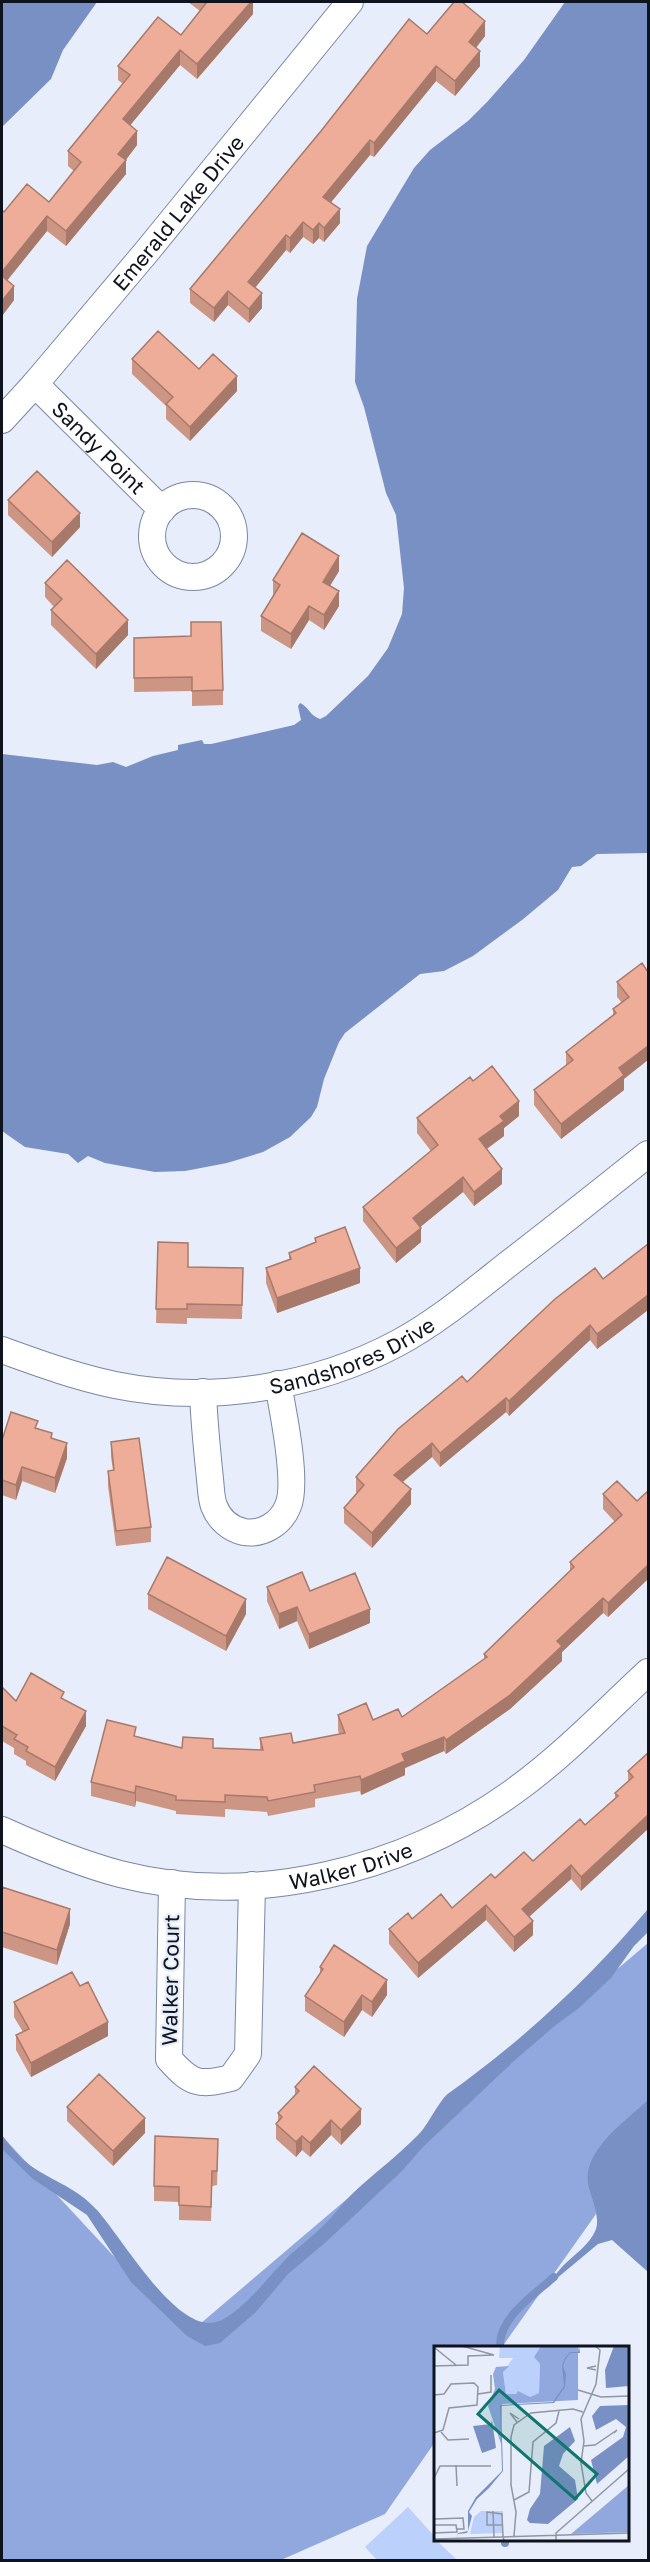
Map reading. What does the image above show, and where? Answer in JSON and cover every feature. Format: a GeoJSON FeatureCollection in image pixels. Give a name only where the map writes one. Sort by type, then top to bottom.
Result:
{"type":"FeatureCollection","features":[{"type":"Feature","properties":{"kind":"street","name":"Emerald Lake Drive"},"geometry":{"type":"LineString","coordinates":[[2,420],[148,250],[350,2]]}},
{"type":"Feature","properties":{"kind":"street","name":"Sandy Point"},"geometry":{"type":"LineString","coordinates":[[35,384],[162,510]]}},
{"type":"Feature","properties":{"kind":"street","name":"Sandshores Drive"},"geometry":{"type":"LineString","coordinates":[[2,1350],[116,1385],[159,1390],[203,1392],[278,1384],[348,1366],[397,1343],[444,1315],[648,1154]]}},
{"type":"Feature","properties":{"kind":"street"},"geometry":{"type":"LineString","coordinates":[[203,1392],[213,1505],[221,1520],[232,1527],[244,1532],[261,1532],[271,1527],[281,1517],[288,1506],[291,1488],[278,1384]]}},
{"type":"Feature","properties":{"kind":"street","name":"Walker Drive"},"geometry":{"type":"LineString","coordinates":[[2,1830],[37,1846],[122,1875],[172,1883],[252,1885],[294,1881],[351,1870],[435,1839],[478,1815],[533,1776],[648,1672]]}},
{"type":"Feature","properties":{"kind":"street","name":"Walker Court"},"geometry":{"type":"LineString","coordinates":[[172,1883],[169,2059],[183,2075],[206,2084],[231,2078],[248,2054],[252,1885]]}},
{"type":"Feature","properties":{"kind":"shaded area"},"geometry":{"type":"Polygon","coordinates":[[[2,2],[97,2],[63,50],[51,79],[2,127],[2,2]]]}},
{"type":"Feature","properties":{"kind":"shaded area"},"geometry":{"type":"Polygon","coordinates":[[[565,2],[648,2],[648,853],[597,854],[581,866],[572,867],[558,890],[473,956],[444,971],[420,974],[345,1033],[324,1079],[317,1107],[311,1117],[290,1137],[263,1152],[227,1163],[185,1171],[155,1172],[105,1163],[88,1156],[78,1163],[68,1154],[25,1147],[2,1131],[2,754],[97,765],[113,762],[126,767],[153,756],[178,750],[178,745],[202,740],[204,744],[211,744],[294,725],[301,720],[298,706],[300,703],[320,719],[368,676],[388,648],[402,614],[404,588],[396,515],[386,493],[364,407],[355,382],[357,299],[367,246],[414,168],[430,150],[468,121],[488,101],[524,60],[565,2]]]}},
{"type":"Feature","properties":{"kind":"shaded area"},"geometry":{"type":"Polygon","coordinates":[[[648,1909],[648,1932],[634,1946],[611,1978],[579,2008],[514,2061],[424,2146],[402,2171],[288,2274],[256,2312],[220,2343],[205,2346],[187,2336],[131,2282],[87,2215],[33,2179],[2,2149],[2,2135],[26,2162],[88,2201],[148,2277],[179,2309],[194,2319],[209,2323],[219,2321],[230,2315],[253,2295],[352,2194],[412,2141],[446,2096],[503,2052],[579,1984],[648,1909]]]}},
{"type":"Feature","properties":{"kind":"shaded area"},"geometry":{"type":"Polygon","coordinates":[[[648,1943],[648,2109],[596,2214],[503,2346],[434,2346],[434,2443],[385,2514],[281,2560],[2,2560],[2,2136],[187,2335],[648,1943]]]}},
{"type":"Feature","properties":{"kind":"shaded area"},"geometry":{"type":"Polygon","coordinates":[[[648,2100],[648,2272],[612,2240],[598,2244],[556,2279],[554,2278],[558,2271],[587,2243],[596,2229],[596,2214],[588,2175],[597,2150],[606,2138],[648,2100]]]}},
{"type":"Feature","properties":{"kind":"shaded area"},"geometry":{"type":"Polygon","coordinates":[[[408,2507],[434,2536],[434,2541],[437,2541],[457,2560],[377,2560],[365,2547],[408,2507]]]}},
{"type":"Feature","properties":{"kind":"building"},"geometry":{"type":"Polygon","coordinates":[[[207,2],[251,2],[197,64],[180,50],[123,119],[137,131],[118,154],[126,160],[66,231],[47,216],[2,272],[2,210],[4,212],[27,184],[49,202],[81,162],[68,151],[130,75],[118,66],[158,17],[181,35],[207,2]]]}},
{"type":"Feature","properties":{"kind":"building"},"geometry":{"type":"Polygon","coordinates":[[[454,2],[462,2],[485,21],[469,42],[480,51],[455,81],[436,66],[374,143],[370,140],[323,197],[340,209],[324,228],[319,223],[313,230],[303,222],[290,238],[286,235],[248,282],[262,293],[249,309],[228,291],[214,308],[190,289],[321,131],[409,19],[427,34],[454,2]]]}},
{"type":"Feature","properties":{"kind":"building"},"geometry":{"type":"Polygon","coordinates":[[[2,276],[14,286],[2,301],[2,276]]]}},
{"type":"Feature","properties":{"kind":"building"},"geometry":{"type":"Polygon","coordinates":[[[158,331],[199,369],[213,354],[237,376],[190,427],[166,404],[173,397],[132,359],[158,331]]]}},
{"type":"Feature","properties":{"kind":"building"},"geometry":{"type":"Polygon","coordinates":[[[37,471],[80,513],[52,542],[8,500],[37,471]]]}},
{"type":"Feature","properties":{"kind":"building"},"geometry":{"type":"Polygon","coordinates":[[[302,533],[339,556],[323,582],[339,591],[324,615],[309,606],[291,634],[261,616],[280,585],[273,580],[302,533]]]}},
{"type":"Feature","properties":{"kind":"building"},"geometry":{"type":"Polygon","coordinates":[[[67,560],[128,620],[96,654],[51,610],[62,599],[45,583],[67,560]]]}},
{"type":"Feature","properties":{"kind":"building"},"geometry":{"type":"Polygon","coordinates":[[[191,622],[221,622],[223,690],[192,691],[192,677],[134,678],[134,638],[191,636],[191,622]]]}},
{"type":"Feature","properties":{"kind":"building"},"geometry":{"type":"Polygon","coordinates":[[[642,963],[648,972],[648,1046],[619,1068],[624,1075],[561,1124],[534,1090],[573,1060],[566,1052],[616,1013],[613,1009],[629,997],[617,982],[642,963]]]}},
{"type":"Feature","properties":{"kind":"building"},"geometry":{"type":"Polygon","coordinates":[[[492,1066],[519,1101],[500,1116],[504,1121],[479,1139],[502,1169],[474,1192],[463,1177],[413,1218],[421,1228],[396,1248],[363,1207],[438,1145],[417,1118],[470,1077],[473,1081],[492,1066]]]}},
{"type":"Feature","properties":{"kind":"building"},"geometry":{"type":"Polygon","coordinates":[[[345,1227],[360,1268],[277,1298],[266,1268],[291,1259],[289,1253],[316,1242],[315,1238],[345,1227]]]}},
{"type":"Feature","properties":{"kind":"building"},"geometry":{"type":"Polygon","coordinates":[[[158,1242],[188,1243],[188,1267],[243,1268],[242,1305],[187,1304],[187,1309],[156,1309],[158,1242]]]}},
{"type":"Feature","properties":{"kind":"building"},"geometry":{"type":"Polygon","coordinates":[[[648,1244],[648,1295],[597,1334],[590,1325],[509,1401],[506,1398],[440,1453],[432,1443],[394,1475],[411,1489],[372,1533],[344,1508],[364,1485],[356,1477],[398,1429],[462,1376],[467,1382],[555,1299],[595,1268],[603,1279],[648,1244]]]}},
{"type":"Feature","properties":{"kind":"building"},"geometry":{"type":"Polygon","coordinates":[[[11,1412],[38,1421],[35,1428],[52,1433],[51,1438],[67,1443],[55,1478],[22,1467],[16,1485],[2,1480],[2,1440],[11,1412]]]}},
{"type":"Feature","properties":{"kind":"building"},"geometry":{"type":"Polygon","coordinates":[[[139,1438],[151,1527],[116,1531],[108,1471],[114,1470],[111,1442],[139,1438]]]}},
{"type":"Feature","properties":{"kind":"building"},"geometry":{"type":"Polygon","coordinates":[[[617,1481],[637,1501],[648,1491],[648,1565],[608,1603],[603,1598],[557,1641],[562,1646],[510,1695],[446,1740],[444,1737],[402,1754],[405,1761],[361,1780],[360,1776],[314,1785],[315,1792],[268,1801],[267,1797],[225,1795],[225,1802],[176,1800],[176,1796],[136,1786],[135,1793],[91,1782],[107,1720],[136,1727],[134,1736],[182,1748],[183,1737],[213,1739],[213,1748],[263,1750],[260,1738],[291,1733],[293,1743],[345,1733],[338,1715],[366,1703],[373,1720],[398,1709],[402,1717],[487,1657],[484,1654],[574,1567],[570,1562],[622,1515],[603,1494],[617,1481]]]}},
{"type":"Feature","properties":{"kind":"building"},"geometry":{"type":"Polygon","coordinates":[[[167,1557],[246,1599],[226,1636],[148,1594],[167,1557]]]}},
{"type":"Feature","properties":{"kind":"building"},"geometry":{"type":"Polygon","coordinates":[[[302,1572],[310,1591],[355,1573],[370,1609],[309,1634],[297,1607],[279,1614],[267,1587],[302,1572]]]}},
{"type":"Feature","properties":{"kind":"building"},"geometry":{"type":"Polygon","coordinates":[[[31,1673],[64,1692],[61,1698],[86,1711],[55,1767],[26,1751],[28,1747],[14,1739],[17,1735],[2,1726],[2,1687],[16,1701],[31,1673]]]}},
{"type":"Feature","properties":{"kind":"building"},"geometry":{"type":"Polygon","coordinates":[[[648,1753],[648,1815],[581,1877],[571,1865],[522,1909],[533,1921],[514,1937],[486,1905],[418,1963],[389,1929],[408,1913],[412,1919],[441,1894],[452,1908],[491,1874],[495,1878],[524,1852],[533,1861],[580,1819],[585,1825],[618,1796],[615,1793],[633,1777],[628,1771],[648,1753]]]}},
{"type":"Feature","properties":{"kind":"building"},"geometry":{"type":"Polygon","coordinates":[[[2,1887],[70,1909],[57,1950],[2,1932],[2,1887]]]}},
{"type":"Feature","properties":{"kind":"building"},"geometry":{"type":"Polygon","coordinates":[[[334,1945],[387,1980],[372,2002],[362,1995],[344,2022],[305,1996],[323,1969],[320,1967],[334,1945]]]}},
{"type":"Feature","properties":{"kind":"building"},"geometry":{"type":"Polygon","coordinates":[[[72,1972],[80,1986],[88,1982],[108,2022],[31,2063],[16,2035],[29,2029],[14,2002],[72,1972]]]}},
{"type":"Feature","properties":{"kind":"building"},"geometry":{"type":"Polygon","coordinates":[[[314,2066],[361,2109],[341,2130],[331,2120],[310,2143],[302,2136],[296,2142],[276,2124],[282,2117],[278,2113],[299,2091],[295,2087],[314,2066]]]}},
{"type":"Feature","properties":{"kind":"building"},"geometry":{"type":"Polygon","coordinates":[[[99,2074],[145,2118],[113,2151],[67,2107],[99,2074]]]}},
{"type":"Feature","properties":{"kind":"building"},"geometry":{"type":"Polygon","coordinates":[[[155,2136],[218,2139],[217,2171],[212,2171],[211,2207],[179,2205],[179,2187],[154,2186],[155,2136]]]}},
{"type":"Feature","properties":{"kind":"waterway"},"geometry":{"type":"LineString","coordinates":[[500,2346],[501,2337],[511,2317],[554,2277]]}}]}
